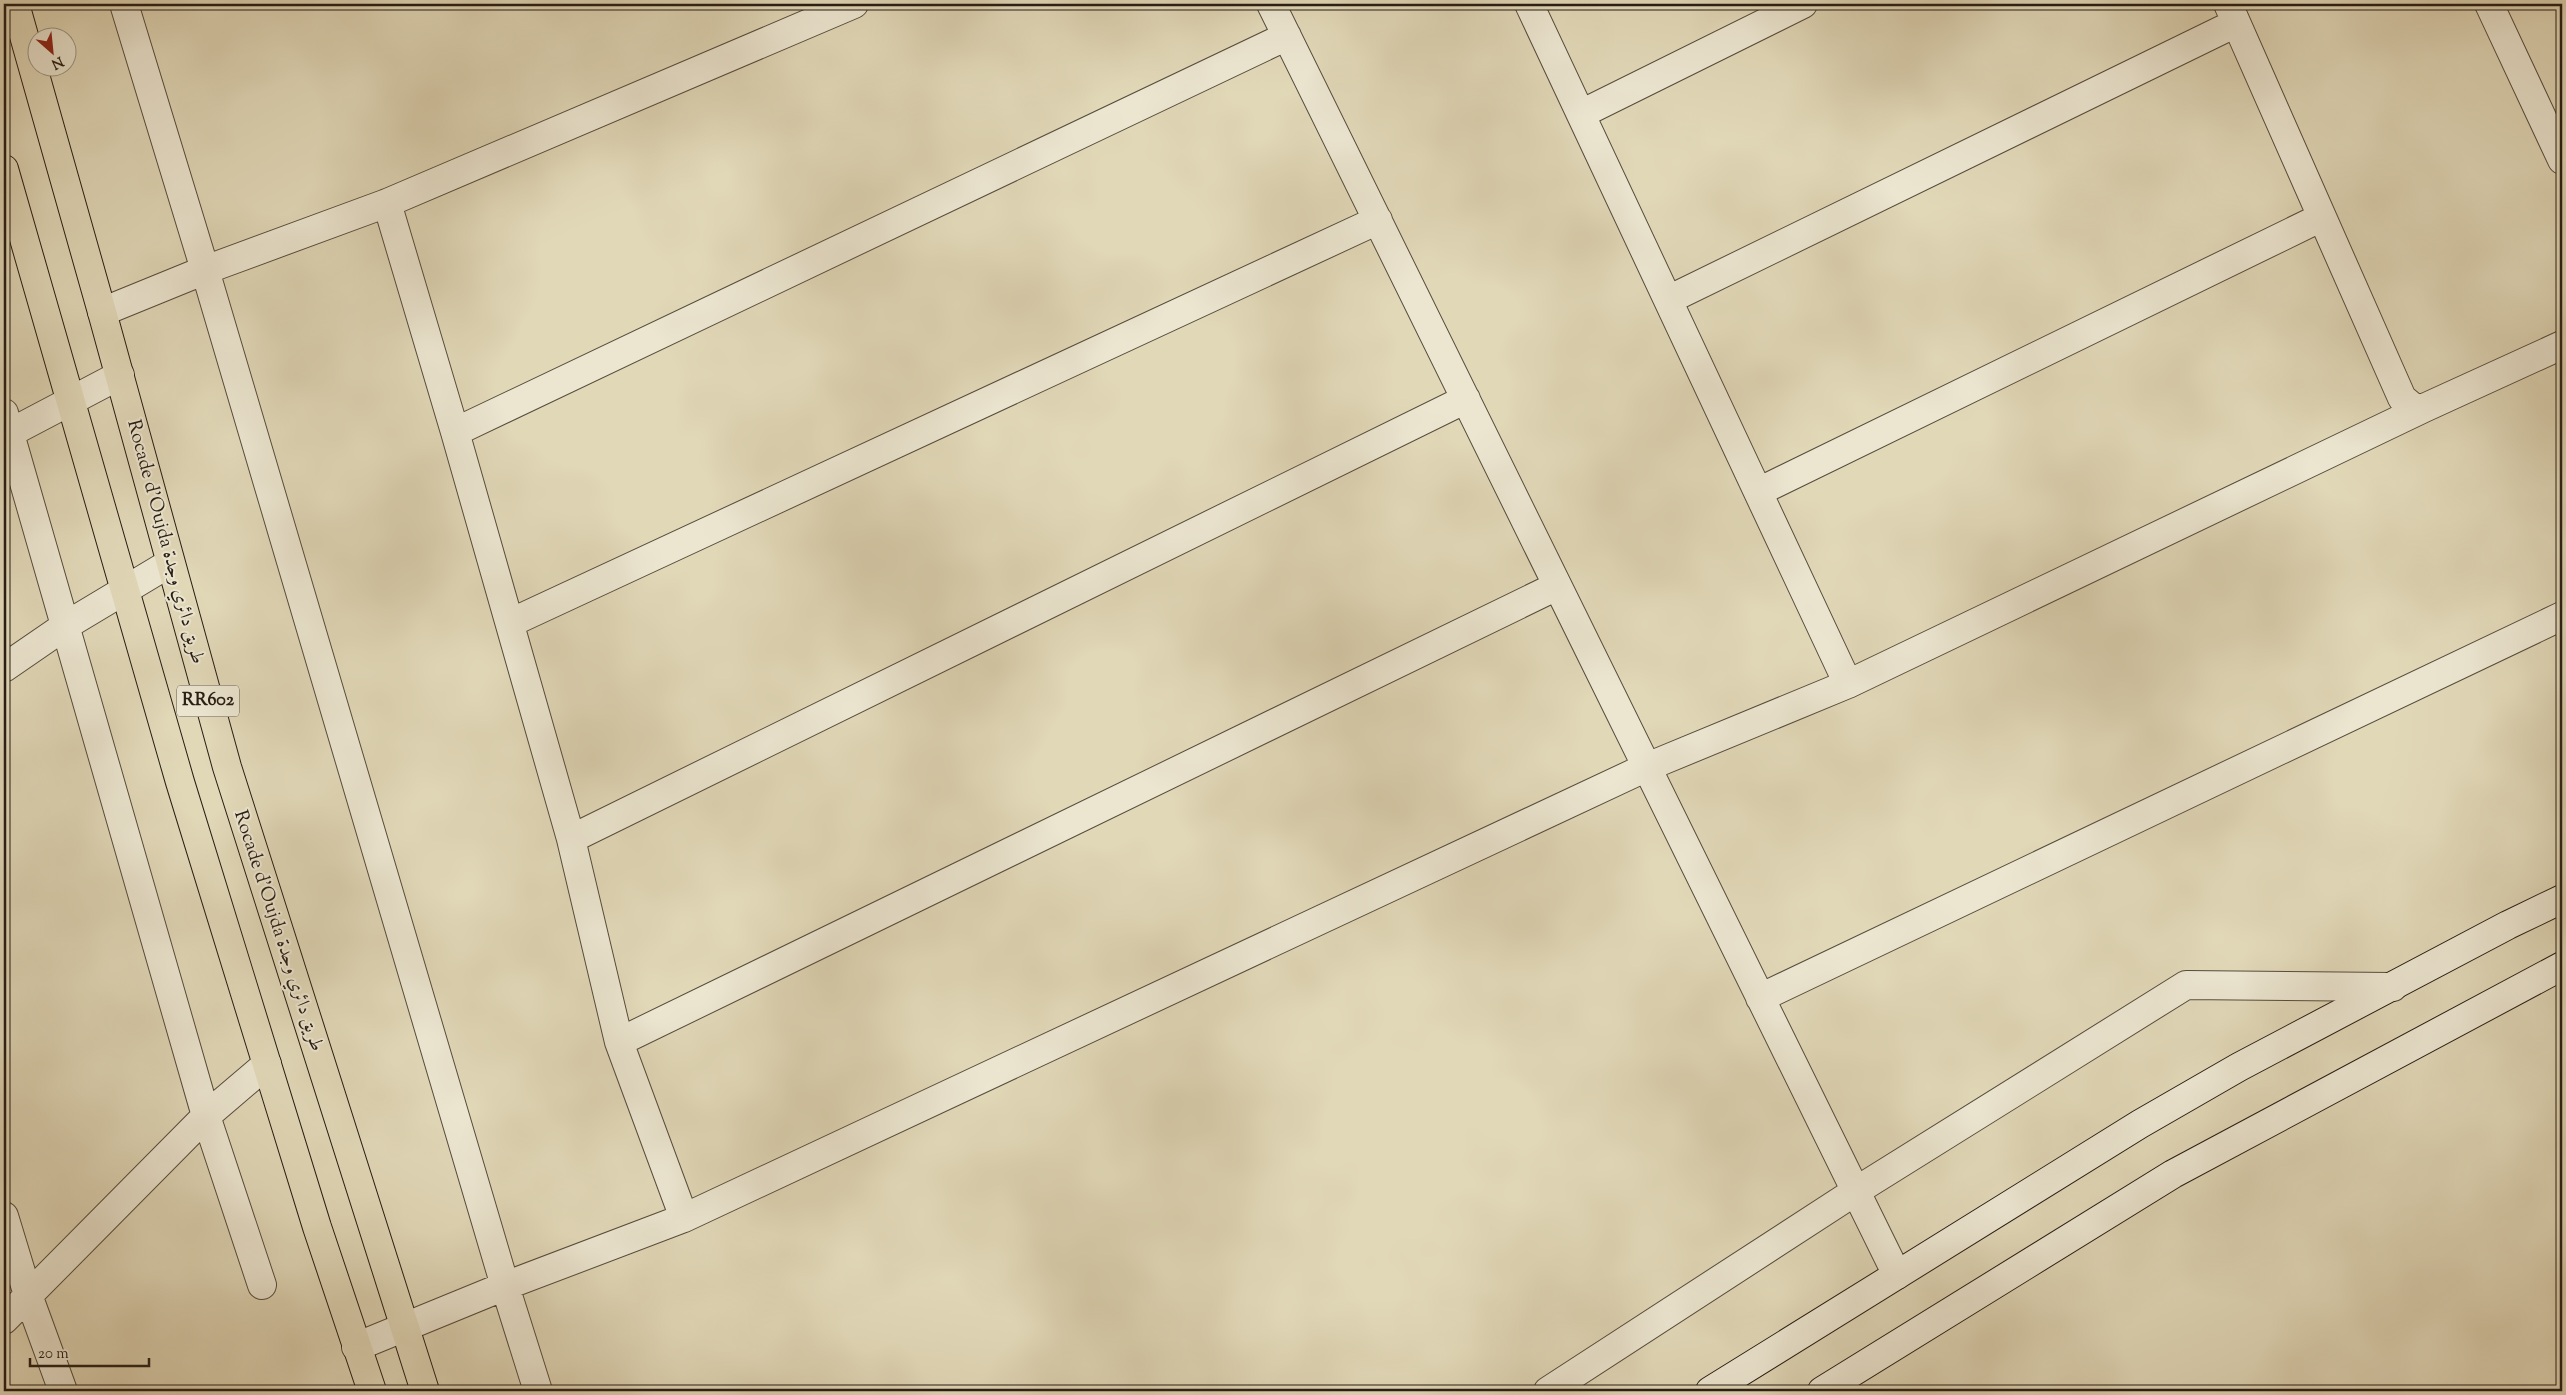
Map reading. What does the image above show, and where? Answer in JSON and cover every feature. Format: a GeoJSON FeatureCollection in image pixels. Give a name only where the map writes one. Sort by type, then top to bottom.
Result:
{"type":"FeatureCollection","features":[{"type":"Feature","properties":{"kind":"highway","name":"Rocade d'Oujda طريق دائري وجدة"},"geometry":{"type":"LineString","coordinates":[[15,4],[120,375],[227,767],[403,1327],[425,1391]]}},
{"type":"Feature","properties":{"kind":"highway","name":"RR602"},"geometry":{"type":"LineString","coordinates":[[4,169],[124,590],[267,1064],[356,1347],[372,1391]]}},
{"type":"Feature","properties":{"kind":"street"},"geometry":{"type":"LineString","coordinates":[[124,4],[205,270],[505,1286],[538,1391]]}},
{"type":"Feature","properties":{"kind":"street"},"geometry":{"type":"LineString","coordinates":[[102,312],[205,270],[387,202],[854,4]]}},
{"type":"Feature","properties":{"kind":"street"},"geometry":{"type":"LineString","coordinates":[[1271,4],[1896,1275]]}},
{"type":"Feature","properties":{"kind":"street"},"geometry":{"type":"LineString","coordinates":[[1529,4],[1848,684]]}},
{"type":"Feature","properties":{"kind":"street"},"geometry":{"type":"LineString","coordinates":[[1581,114],[1803,4]]}},
{"type":"Feature","properties":{"kind":"street"},"geometry":{"type":"LineString","coordinates":[[2489,4],[2562,160]]}},
{"type":"Feature","properties":{"kind":"street"},"geometry":{"type":"LineString","coordinates":[[1668,300],[2232,13],[2402,398],[2414,408],[2424,408]]}},
{"type":"Feature","properties":{"kind":"street"},"geometry":{"type":"LineString","coordinates":[[455,432],[1287,36]]}},
{"type":"Feature","properties":{"kind":"street"},"geometry":{"type":"LineString","coordinates":[[387,202],[455,432],[571,839],[619,1042],[684,1218]]}},
{"type":"Feature","properties":{"kind":"street"},"geometry":{"type":"LineString","coordinates":[[1758,492],[2322,217]]}},
{"type":"Feature","properties":{"kind":"street"},"geometry":{"type":"LineString","coordinates":[[510,623],[1378,220]]}},
{"type":"Feature","properties":{"kind":"street"},"geometry":{"type":"LineString","coordinates":[[356,1347],[505,1286],[684,1218],[1647,767],[1848,684],[2424,408],[2562,345]]}},
{"type":"Feature","properties":{"kind":"street"},"geometry":{"type":"LineString","coordinates":[[120,375],[70,400],[6,427],[206,1116],[262,1285]]}},
{"type":"Feature","properties":{"kind":"street"},"geometry":{"type":"LineString","coordinates":[[571,839],[1466,399]]}},
{"type":"Feature","properties":{"kind":"street"},"geometry":{"type":"LineString","coordinates":[[4,668],[65,626],[170,563]]}},
{"type":"Feature","properties":{"kind":"street"},"geometry":{"type":"LineString","coordinates":[[619,1042],[1558,586]]}},
{"type":"Feature","properties":{"kind":"street"},"geometry":{"type":"LineString","coordinates":[[1760,998],[2562,616]]}},
{"type":"Feature","properties":{"kind":"street"},"geometry":{"type":"LineString","coordinates":[[1710,1391],[2140,1124],[2239,1068],[2562,899]]}},
{"type":"Feature","properties":{"kind":"street"},"geometry":{"type":"LineString","coordinates":[[1822,1391],[2173,1174],[2562,966]]}},
{"type":"Feature","properties":{"kind":"street"},"geometry":{"type":"LineString","coordinates":[[1548,1391],[1856,1191],[2186,985],[2393,987]]}},
{"type":"Feature","properties":{"kind":"street"},"geometry":{"type":"LineString","coordinates":[[4,1320],[206,1116],[267,1064]]}},
{"type":"Feature","properties":{"kind":"street"},"geometry":{"type":"LineString","coordinates":[[4,1216],[28,1295],[63,1391]]}}]}
